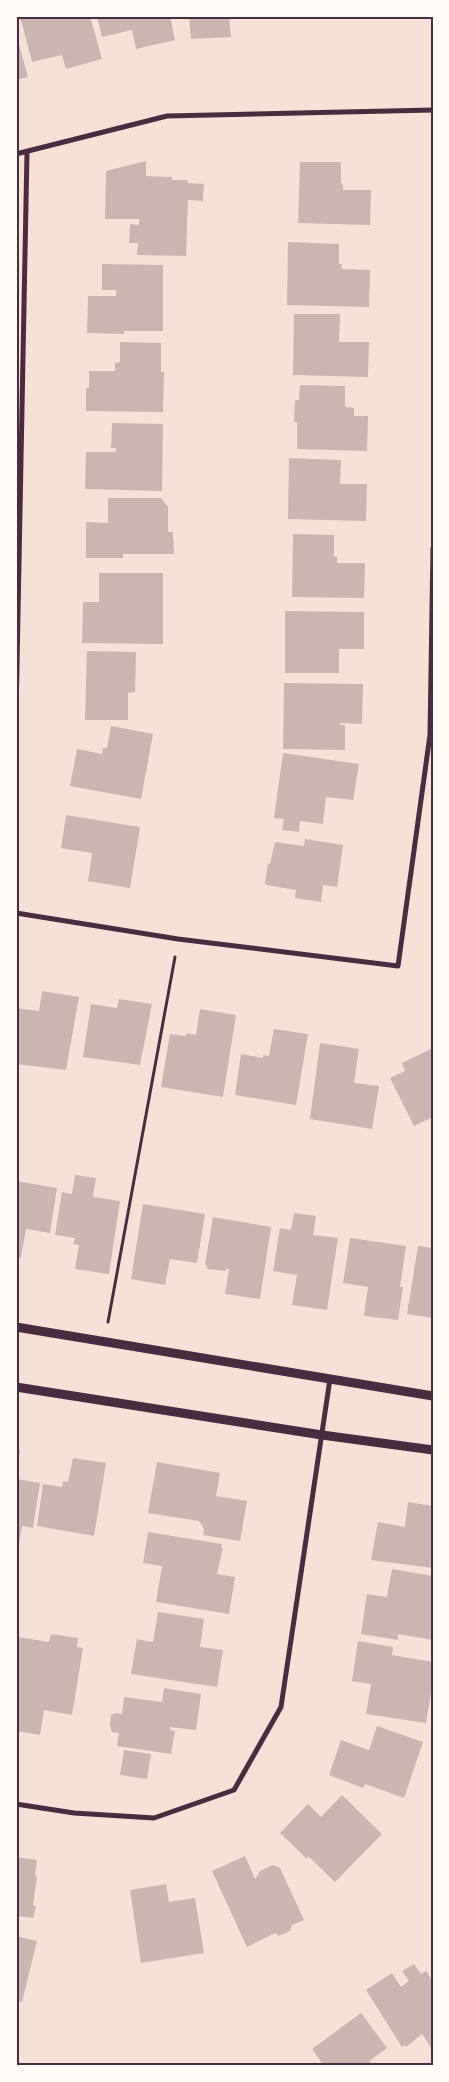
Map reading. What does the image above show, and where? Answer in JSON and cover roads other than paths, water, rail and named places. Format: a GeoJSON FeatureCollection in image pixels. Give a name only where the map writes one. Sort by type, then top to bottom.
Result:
{"type":"FeatureCollection","features":[{"type":"Feature","properties":{"kind":"street"},"geometry":{"type":"LineString","coordinates":[[16,154],[167,116],[433,110]]}},
{"type":"Feature","properties":{"kind":"street"},"geometry":{"type":"LineString","coordinates":[[16,718],[27,152]]}},
{"type":"Feature","properties":{"kind":"street"},"geometry":{"type":"LineString","coordinates":[[16,913],[178,939],[398,966],[430,734],[433,548]]}},
{"type":"Feature","properties":{"kind":"street"},"geometry":{"type":"LineString","coordinates":[[16,1327],[433,1396]]}},
{"type":"Feature","properties":{"kind":"street"},"geometry":{"type":"LineString","coordinates":[[16,1804],[74,1813],[154,1818],[234,1790],[281,1707],[330,1379]]}},
{"type":"Feature","properties":{"kind":"street"},"geometry":{"type":"LineString","coordinates":[[16,1387],[322,1435],[433,1450]]}}]}
